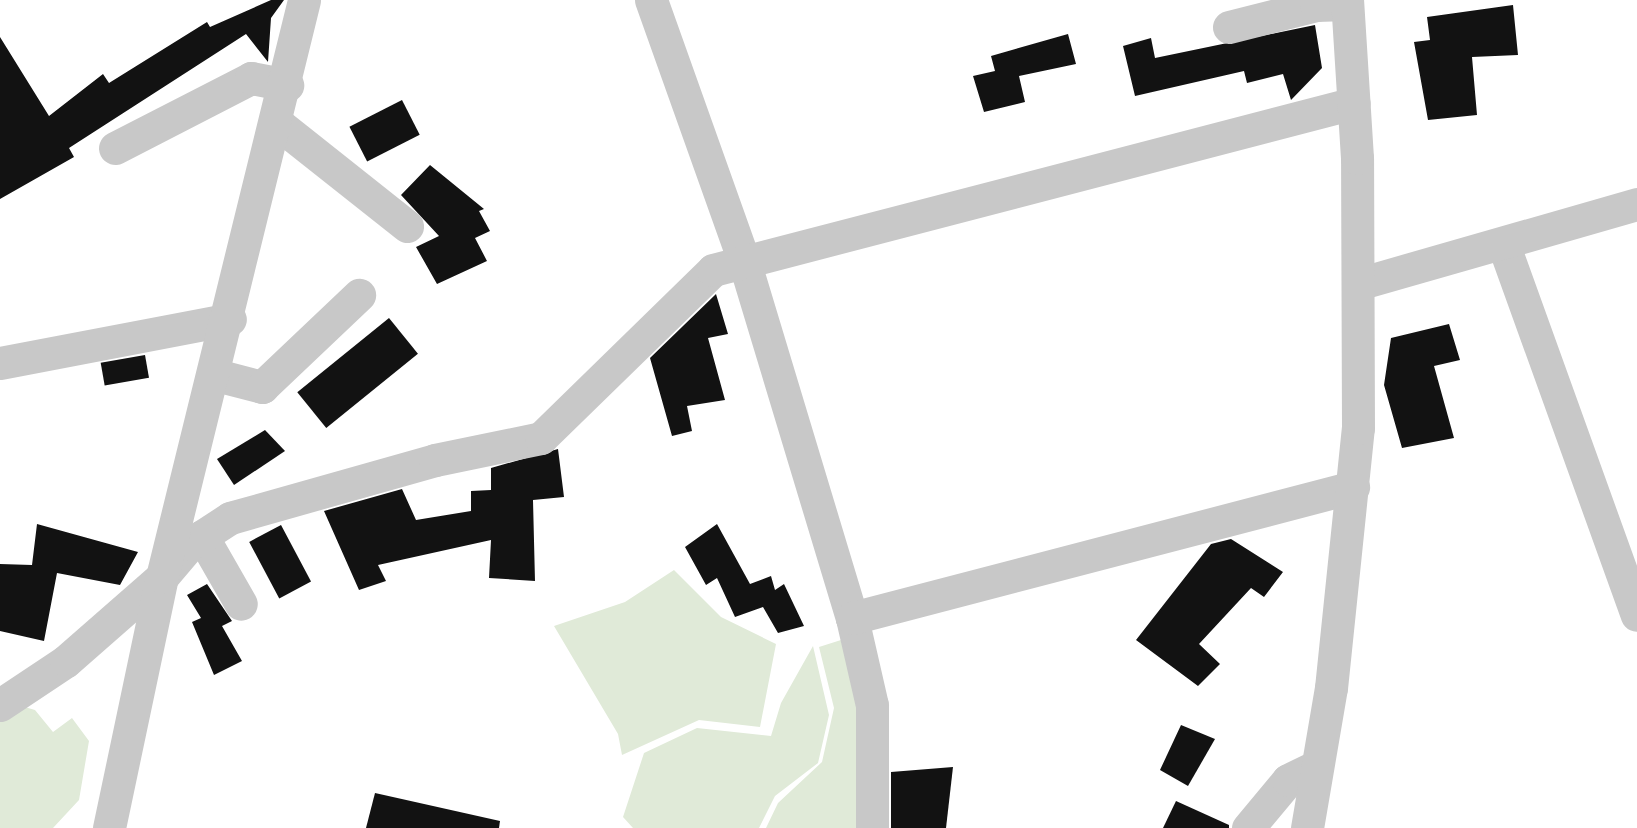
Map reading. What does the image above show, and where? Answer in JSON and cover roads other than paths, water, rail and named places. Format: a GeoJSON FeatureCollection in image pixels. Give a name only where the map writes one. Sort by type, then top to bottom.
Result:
{"type":"FeatureCollection","features":[{"type":"Feature","properties":{"kind":"street"},"geometry":{"type":"LineString","coordinates":[[109,828],[162,578],[230,319],[287,85],[304,0]]}},
{"type":"Feature","properties":{"kind":"street"},"geometry":{"type":"LineString","coordinates":[[651,0],[744,264],[852,618],[872,705],[872,828]]}},
{"type":"Feature","properties":{"kind":"street"},"geometry":{"type":"LineString","coordinates":[[1229,27],[1316,5],[1347,2],[1354,103],[1358,284],[1353,487],[1307,828]]}},
{"type":"Feature","properties":{"kind":"street"},"geometry":{"type":"LineString","coordinates":[[115,148],[251,78],[287,85]]}},
{"type":"Feature","properties":{"kind":"street"},"geometry":{"type":"LineString","coordinates":[[0,705],[66,661],[162,578],[202,536],[230,519],[435,460],[541,438],[694,282],[744,264],[1354,103]]}},
{"type":"Feature","properties":{"kind":"street"},"geometry":{"type":"LineString","coordinates":[[277,123],[407,226]]}},
{"type":"Feature","properties":{"kind":"street"},"geometry":{"type":"LineString","coordinates":[[1358,284],[1504,246],[1637,204]]}},
{"type":"Feature","properties":{"kind":"street"},"geometry":{"type":"LineString","coordinates":[[1504,246],[1637,615]]}},
{"type":"Feature","properties":{"kind":"street"},"geometry":{"type":"LineString","coordinates":[[216,375],[262,387],[359,295]]}},
{"type":"Feature","properties":{"kind":"street"},"geometry":{"type":"LineString","coordinates":[[0,363],[230,319]]}},
{"type":"Feature","properties":{"kind":"street"},"geometry":{"type":"LineString","coordinates":[[852,618],[1353,487]]}},
{"type":"Feature","properties":{"kind":"street"},"geometry":{"type":"LineString","coordinates":[[202,536],[241,604]]}},
{"type":"Feature","properties":{"kind":"street"},"geometry":{"type":"LineString","coordinates":[[1248,828],[1288,780],[1317,766]]}}]}
